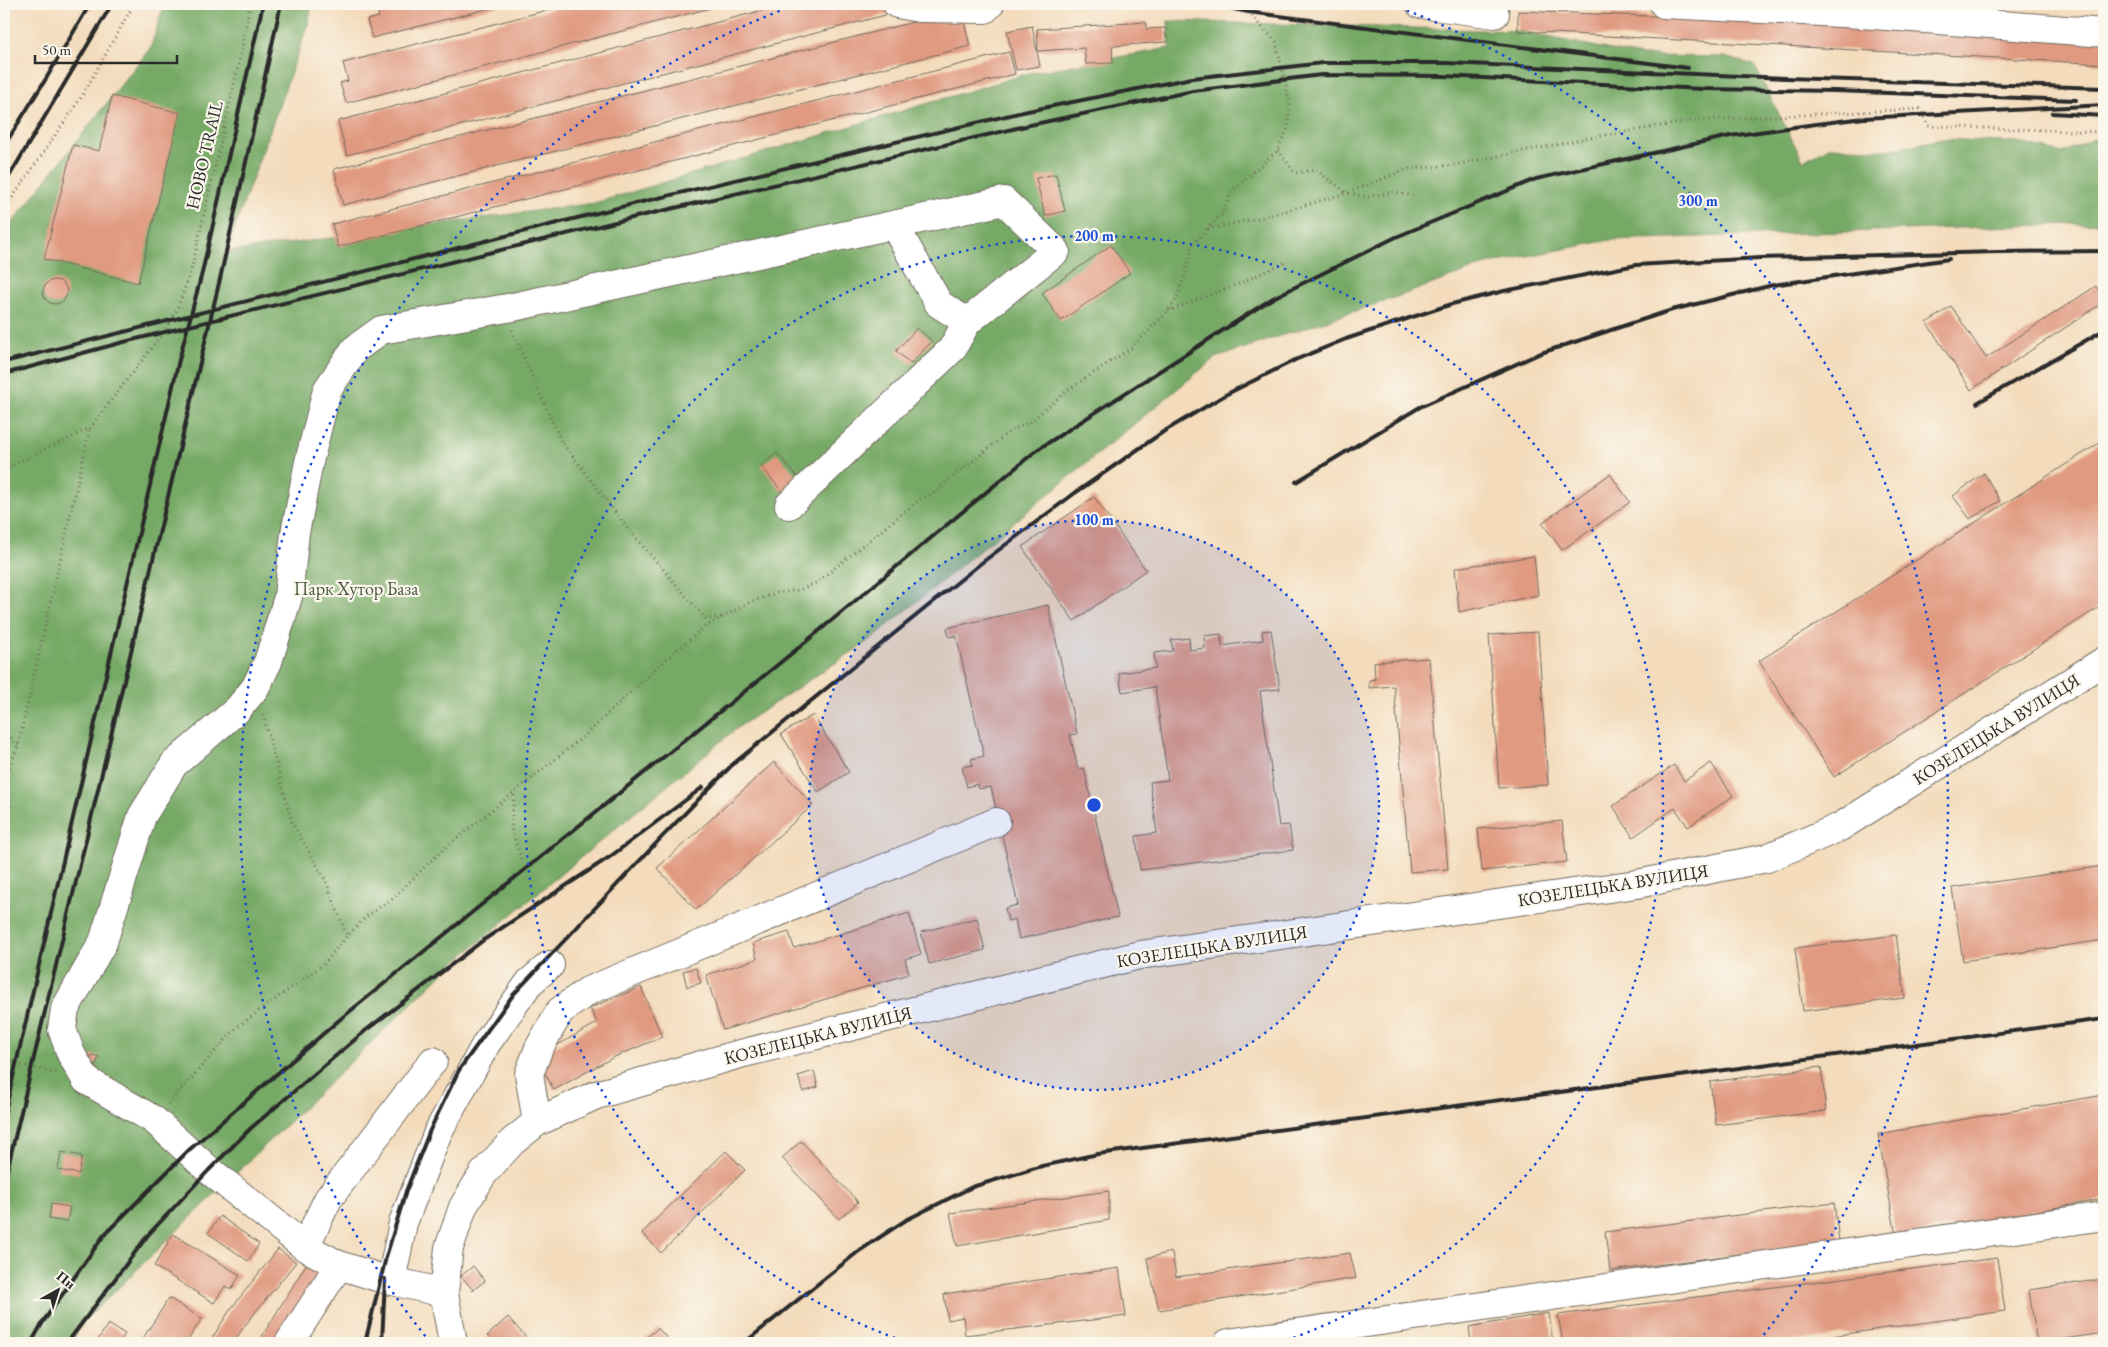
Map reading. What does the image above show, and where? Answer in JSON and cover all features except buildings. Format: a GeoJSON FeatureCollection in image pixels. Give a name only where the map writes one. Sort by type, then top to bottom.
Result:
{"type":"FeatureCollection","features":[{"type":"Feature","properties":{"kind":"street"},"geometry":{"type":"LineString","coordinates":[[896,4],[919,8],[988,6]]}},
{"type":"Feature","properties":{"kind":"street"},"geometry":{"type":"LineString","coordinates":[[1420,4],[1495,14]]}},
{"type":"Feature","properties":{"kind":"street"},"geometry":{"type":"LineString","coordinates":[[1664,4],[1861,14],[2104,33]]}},
{"type":"Feature","properties":{"kind":"street"},"geometry":{"type":"LineString","coordinates":[[444,1293],[392,1281],[339,1265],[305,1247],[209,1170],[154,1120],[86,1080],[71,1054],[62,1029],[65,1009],[103,942],[142,816],[174,764],[237,710],[255,688],[268,662],[288,597],[295,533],[309,462],[327,390],[355,349],[381,330],[502,309],[1004,201],[1056,251],[967,322],[952,349],[789,505]]}},
{"type":"Feature","properties":{"kind":"street"},"geometry":{"type":"LineString","coordinates":[[894,225],[939,304],[967,322]]}},
{"type":"Feature","properties":{"kind":"street","name":"КОЗЕЛЕЦЬКА ВУЛИЦЯ"},"geometry":{"type":"LineString","coordinates":[[453,1343],[444,1293],[449,1248],[463,1207],[483,1174],[512,1142],[537,1122],[596,1095],[740,1054],[1140,955],[1636,884],[1767,858],[1840,827],[2104,661]]}},
{"type":"Feature","properties":{"kind":"street"},"geometry":{"type":"LineString","coordinates":[[537,1122],[529,1074],[535,1057],[560,1011],[588,991],[996,822]]}},
{"type":"Feature","properties":{"kind":"street"},"geometry":{"type":"LineString","coordinates":[[392,1281],[403,1223],[438,1132],[486,1044],[529,983],[550,965]]}},
{"type":"Feature","properties":{"kind":"street"},"geometry":{"type":"LineString","coordinates":[[305,1247],[328,1199],[433,1061]]}},
{"type":"Feature","properties":{"kind":"street"},"geometry":{"type":"LineString","coordinates":[[1228,1343],[1306,1338],[2104,1216]]}},
{"type":"Feature","properties":{"kind":"street"},"geometry":{"type":"LineString","coordinates":[[289,1343],[339,1265]]}},
{"type":"Feature","properties":{"kind":"path"},"geometry":{"type":"LineString","coordinates":[[4,210],[82,96],[134,4]]}},
{"type":"Feature","properties":{"kind":"path","name":"HOBO TRAIL"},"geometry":{"type":"LineString","coordinates":[[90,428],[163,332],[177,310],[192,267],[238,67],[250,4]]}},
{"type":"Feature","properties":{"kind":"path"},"geometry":{"type":"LineString","coordinates":[[154,1120],[237,1027],[324,964],[347,936],[368,915],[391,900],[440,852],[584,736],[706,626],[753,601],[776,593],[799,590],[816,583],[919,500],[931,495],[1010,431],[1030,422],[1068,390],[1131,348],[1168,311],[1178,293],[1192,245],[1221,215],[1234,189],[1278,150],[1288,128],[1290,103],[1276,42],[1248,12],[1236,4]]}},
{"type":"Feature","properties":{"kind":"path"},"geometry":{"type":"LineString","coordinates":[[1207,229],[1268,216],[1347,193],[1408,169],[1454,165],[1588,138],[1697,120],[1920,109],[1928,126],[2104,132]]}},
{"type":"Feature","properties":{"kind":"path"},"geometry":{"type":"LineString","coordinates":[[1278,150],[1295,173],[1316,170],[1347,193],[1368,197],[1392,192],[1413,196]]}},
{"type":"Feature","properties":{"kind":"path"},"geometry":{"type":"LineString","coordinates":[[1168,311],[1241,283],[1288,261]]}},
{"type":"Feature","properties":{"kind":"path"},"geometry":{"type":"LineString","coordinates":[[502,309],[560,441],[629,530],[706,619],[725,617]]}},
{"type":"Feature","properties":{"kind":"path"},"geometry":{"type":"LineString","coordinates":[[4,469],[90,428]]}},
{"type":"Feature","properties":{"kind":"path"},"geometry":{"type":"LineString","coordinates":[[4,834],[11,807],[6,776],[18,746],[90,428]]}},
{"type":"Feature","properties":{"kind":"path"},"geometry":{"type":"LineString","coordinates":[[255,688],[292,822],[326,881],[347,936]]}},
{"type":"Feature","properties":{"kind":"path"},"geometry":{"type":"LineString","coordinates":[[4,730],[18,746]]}},
{"type":"Feature","properties":{"kind":"path"},"geometry":{"type":"LineString","coordinates":[[514,794],[511,828],[520,859]]}},
{"type":"Feature","properties":{"kind":"path"},"geometry":{"type":"LineString","coordinates":[[4,1056],[16,1064],[86,1080]]}},
{"type":"Feature","properties":{"kind":"green space","name":"Парк Хутор База"},"geometry":{"type":"Polygon","coordinates":[[[164,4],[312,4],[308,25],[226,252],[595,203],[1029,73],[1170,48],[1168,21],[1518,31],[1641,56],[1724,57],[1754,65],[1803,161],[1829,147],[1889,150],[1943,139],[2020,143],[2063,153],[2092,139],[2104,139],[2104,223],[1610,240],[1487,264],[1394,298],[1215,358],[870,640],[737,728],[450,966],[83,1322],[72,1343],[4,1343],[4,233],[151,47],[164,4]]]}},
{"type":"Feature","properties":{"kind":"railway"},"geometry":{"type":"LineString","coordinates":[[4,146],[90,4]]}},
{"type":"Feature","properties":{"kind":"railway"},"geometry":{"type":"LineString","coordinates":[[4,185],[112,4]]}},
{"type":"Feature","properties":{"kind":"railway"},"geometry":{"type":"LineString","coordinates":[[4,1116],[179,360],[202,273],[263,4]]}},
{"type":"Feature","properties":{"kind":"railway"},"geometry":{"type":"LineString","coordinates":[[4,1183],[220,279],[281,4]]}},
{"type":"Feature","properties":{"kind":"railway"},"geometry":{"type":"LineString","coordinates":[[1210,4],[1248,12],[1688,68]]}},
{"type":"Feature","properties":{"kind":"railway"},"geometry":{"type":"LineString","coordinates":[[4,362],[633,204],[1023,112],[1192,78],[1323,63],[1446,63],[1786,78],[2104,88]]}},
{"type":"Feature","properties":{"kind":"railway"},"geometry":{"type":"LineString","coordinates":[[4,374],[124,342],[636,217],[1030,125],[1193,91],[1321,75],[1444,76],[1703,89],[1835,91],[2076,100]]}},
{"type":"Feature","properties":{"kind":"railway"},"geometry":{"type":"LineString","coordinates":[[31,1343],[43,1322],[104,1235],[189,1150],[338,1021],[802,645],[1037,450],[1273,298],[1396,237],[1536,179],[1730,136],[1816,124],[1864,118],[2104,105]]}},
{"type":"Feature","properties":{"kind":"railway"},"geometry":{"type":"LineString","coordinates":[[2052,113],[2104,116]]}},
{"type":"Feature","properties":{"kind":"railway"},"geometry":{"type":"LineString","coordinates":[[365,1343],[386,1257],[406,1191],[430,1130],[459,1070],[513,995],[733,764],[980,564],[1075,493],[1163,432],[1227,394],[1295,360],[1346,339],[1452,304],[1504,291],[1636,265],[1760,258],[2104,251]]}},
{"type":"Feature","properties":{"kind":"railway"},"geometry":{"type":"LineString","coordinates":[[1296,482],[1420,407],[1541,353],[1672,310],[1773,285],[1949,259]]}},
{"type":"Feature","properties":{"kind":"railway"},"geometry":{"type":"LineString","coordinates":[[1977,403],[2104,330]]}},
{"type":"Feature","properties":{"kind":"railway"},"geometry":{"type":"LineString","coordinates":[[67,1343],[148,1235],[251,1128],[365,1031],[485,939],[611,856],[703,787]]}},
{"type":"Feature","properties":{"kind":"railway"},"geometry":{"type":"LineString","coordinates":[[744,1343],[859,1251],[906,1220],[972,1187],[1042,1166],[1098,1154],[2104,1019]]}},
{"type":"Feature","properties":{"kind":"railway"},"geometry":{"type":"LineString","coordinates":[[382,1343],[385,1279]]}}]}
